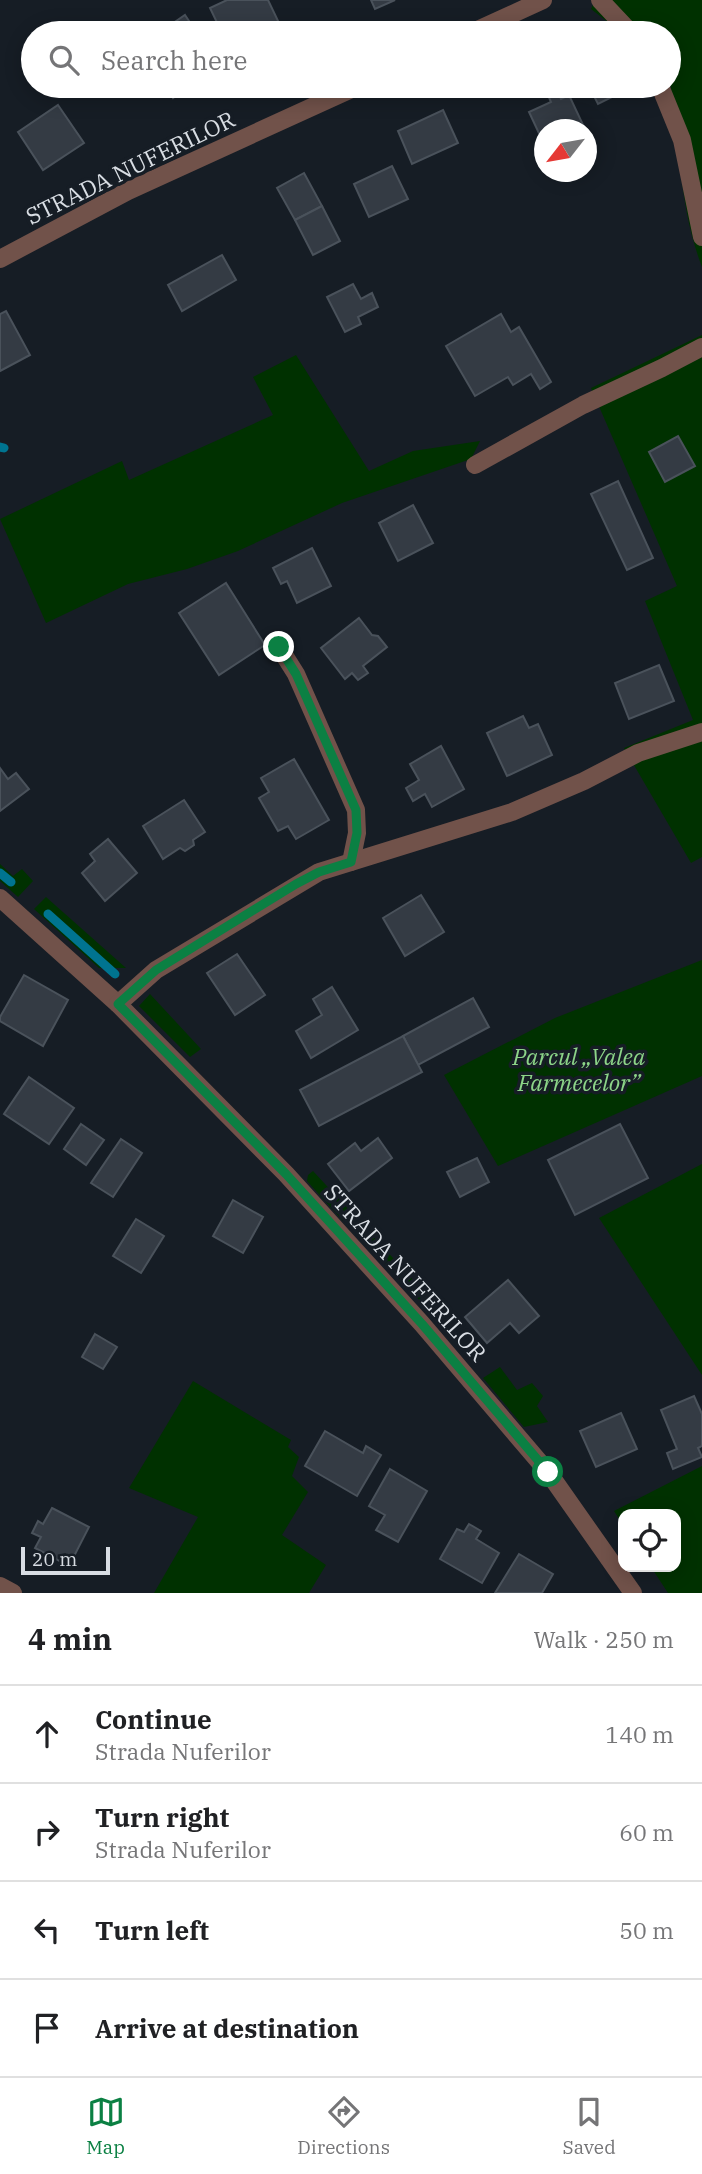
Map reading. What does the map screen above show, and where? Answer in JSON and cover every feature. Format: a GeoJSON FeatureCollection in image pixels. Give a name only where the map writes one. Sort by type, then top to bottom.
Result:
{"type":"FeatureCollection","features":[{"type":"Feature","properties":{"kind":"street"},"geometry":{"type":"LineString","coordinates":[[497,21],[543,0]]}},
{"type":"Feature","properties":{"kind":"street"},"geometry":{"type":"LineString","coordinates":[[600,0],[620,21]]}},
{"type":"Feature","properties":{"kind":"street","name":"STRADA NUFERILOR"},"geometry":{"type":"LineString","coordinates":[[0,259],[128,191],[332,98]]}},
{"type":"Feature","properties":{"kind":"street"},"geometry":{"type":"LineString","coordinates":[[665,98],[682,140],[702,236]]}},
{"type":"Feature","properties":{"kind":"street"},"geometry":{"type":"LineString","coordinates":[[475,465],[583,405],[702,346]]}},
{"type":"Feature","properties":{"kind":"street"},"geometry":{"type":"LineString","coordinates":[[279,647],[296,674],[356,810],[357,833],[351,862]]}},
{"type":"Feature","properties":{"kind":"street"},"geometry":{"type":"LineString","coordinates":[[118,1004],[156,970],[319,872],[512,812],[583,781],[638,752],[702,732]]}},
{"type":"Feature","properties":{"kind":"street","name":"STRADA NUFERILOR"},"geometry":{"type":"LineString","coordinates":[[0,898],[118,1004],[286,1174],[422,1324],[548,1472],[633,1593]]}},
{"type":"Feature","properties":{"kind":"street"},"geometry":{"type":"LineString","coordinates":[[0,1586],[13,1593]]}},
{"type":"Feature","properties":{"kind":"green space"},"geometry":{"type":"Polygon","coordinates":[[[595,0],[702,0],[702,267],[688,218],[673,117],[672,98],[681,98],[681,21],[606,21],[591,9],[595,0]]]}},
{"type":"Feature","properties":{"kind":"green space"},"geometry":{"type":"Polygon","coordinates":[[[702,335],[702,857],[691,863],[624,748],[693,720],[645,601],[677,586],[591,388],[702,335]]]}},
{"type":"Feature","properties":{"kind":"green space"},"geometry":{"type":"Polygon","coordinates":[[[296,355],[369,471],[413,451],[480,441],[471,459],[342,503],[238,551],[187,569],[128,584],[46,623],[0,519],[122,461],[129,480],[273,415],[253,377],[296,355]]]}},
{"type":"Feature","properties":{"kind":"green space"},"geometry":{"type":"Polygon","coordinates":[[[0,864],[13,876],[22,869],[33,881],[18,897],[0,881],[0,864]]]}},
{"type":"Feature","properties":{"kind":"green space"},"geometry":{"type":"Polygon","coordinates":[[[46,897],[126,968],[99,968],[34,909],[46,897]]]}},
{"type":"Feature","properties":{"kind":"green space","name":"Parcul „Valea Farmecelor”"},"geometry":{"type":"Polygon","coordinates":[[[702,960],[702,1076],[498,1166],[444,1075],[555,1018],[702,960]]]}},
{"type":"Feature","properties":{"kind":"green space"},"geometry":{"type":"Polygon","coordinates":[[[150,994],[201,1049],[190,1057],[139,1006],[150,994]]]}},
{"type":"Feature","properties":{"kind":"green space"},"geometry":{"type":"Polygon","coordinates":[[[702,1164],[702,1375],[599,1218],[702,1164]]]}},
{"type":"Feature","properties":{"kind":"green space"},"geometry":{"type":"Polygon","coordinates":[[[313,1171],[350,1211],[361,1214],[343,1221],[307,1181],[308,1175],[313,1171]]]}},
{"type":"Feature","properties":{"kind":"green space"},"geometry":{"type":"Polygon","coordinates":[[[369,1232],[429,1297],[421,1302],[360,1236],[369,1232]]]}},
{"type":"Feature","properties":{"kind":"green space"},"geometry":{"type":"Polygon","coordinates":[[[500,1367],[517,1390],[532,1383],[543,1396],[537,1406],[548,1422],[524,1427],[483,1378],[500,1367]]]}},
{"type":"Feature","properties":{"kind":"green space"},"geometry":{"type":"Polygon","coordinates":[[[193,1381],[291,1440],[288,1447],[299,1457],[292,1476],[308,1492],[282,1535],[326,1565],[309,1593],[154,1593],[198,1517],[129,1488],[193,1381]]]}},
{"type":"Feature","properties":{"kind":"green space"},"geometry":{"type":"Polygon","coordinates":[[[702,1466],[702,1593],[668,1593],[654,1572],[681,1572],[681,1509],[618,1509],[618,1517],[614,1511],[702,1466]]]}},
{"type":"Feature","properties":{"kind":"building"},"geometry":{"type":"Polygon","coordinates":[[[227,0],[268,0],[278,21],[216,21],[210,8],[227,0]]]}},
{"type":"Feature","properties":{"kind":"building"},"geometry":{"type":"Polygon","coordinates":[[[371,0],[395,0],[375,9],[371,0]]]}},
{"type":"Feature","properties":{"kind":"building"},"geometry":{"type":"Polygon","coordinates":[[[185,15],[189,21],[176,21],[185,15]]]}},
{"type":"Feature","properties":{"kind":"building"},"geometry":{"type":"Polygon","coordinates":[[[549,98],[570,98],[580,119],[534,119],[534,123],[529,112],[551,102],[549,98]]]}},
{"type":"Feature","properties":{"kind":"building"},"geometry":{"type":"Polygon","coordinates":[[[595,98],[610,98],[598,104],[595,98]]]}},
{"type":"Feature","properties":{"kind":"building"},"geometry":{"type":"Polygon","coordinates":[[[58,105],[84,143],[43,170],[18,132],[58,105]]]}},
{"type":"Feature","properties":{"kind":"building"},"geometry":{"type":"Polygon","coordinates":[[[443,110],[458,143],[412,164],[398,131],[443,110]]]}},
{"type":"Feature","properties":{"kind":"building"},"geometry":{"type":"Polygon","coordinates":[[[392,166],[408,199],[369,217],[354,184],[392,166]]]}},
{"type":"Feature","properties":{"kind":"building"},"geometry":{"type":"Polygon","coordinates":[[[304,173],[322,206],[295,220],[277,188],[304,173]]]}},
{"type":"Feature","properties":{"kind":"building"},"geometry":{"type":"Polygon","coordinates":[[[322,206],[340,241],[313,255],[295,220],[322,206]]]}},
{"type":"Feature","properties":{"kind":"building"},"geometry":{"type":"Polygon","coordinates":[[[222,255],[236,280],[182,311],[168,285],[222,255]]]}},
{"type":"Feature","properties":{"kind":"building"},"geometry":{"type":"Polygon","coordinates":[[[353,284],[361,299],[372,293],[378,307],[358,317],[361,324],[345,332],[327,297],[353,284]]]}},
{"type":"Feature","properties":{"kind":"building"},"geometry":{"type":"Polygon","coordinates":[[[6,311],[30,355],[0,371],[0,314],[6,311]]]}},
{"type":"Feature","properties":{"kind":"building"},"geometry":{"type":"Polygon","coordinates":[[[501,314],[511,332],[519,327],[551,382],[540,389],[531,374],[513,385],[508,377],[475,396],[446,346],[501,314]]]}},
{"type":"Feature","properties":{"kind":"building"},"geometry":{"type":"Polygon","coordinates":[[[678,436],[695,466],[665,482],[649,452],[678,436]]]}},
{"type":"Feature","properties":{"kind":"building"},"geometry":{"type":"Polygon","coordinates":[[[618,481],[653,558],[627,570],[591,494],[618,481]]]}},
{"type":"Feature","properties":{"kind":"building"},"geometry":{"type":"Polygon","coordinates":[[[413,505],[433,543],[398,561],[379,523],[413,505]]]}},
{"type":"Feature","properties":{"kind":"building"},"geometry":{"type":"Polygon","coordinates":[[[312,548],[331,586],[297,603],[287,581],[281,584],[273,568],[312,548]]]}},
{"type":"Feature","properties":{"kind":"building"},"geometry":{"type":"Polygon","coordinates":[[[226,583],[265,645],[219,675],[179,613],[226,583]]]}},
{"type":"Feature","properties":{"kind":"building"},"geometry":{"type":"Polygon","coordinates":[[[359,618],[372,635],[378,636],[387,647],[363,666],[368,673],[358,680],[352,673],[345,679],[321,648],[359,618]]]}},
{"type":"Feature","properties":{"kind":"building"},"geometry":{"type":"Polygon","coordinates":[[[659,665],[674,701],[629,719],[615,683],[659,665]]]}},
{"type":"Feature","properties":{"kind":"building"},"geometry":{"type":"Polygon","coordinates":[[[523,716],[529,728],[538,724],[552,755],[507,776],[487,733],[523,716]]]}},
{"type":"Feature","properties":{"kind":"building"},"geometry":{"type":"Polygon","coordinates":[[[441,746],[464,789],[432,807],[425,794],[413,801],[406,788],[419,780],[410,764],[441,746]]]}},
{"type":"Feature","properties":{"kind":"building"},"geometry":{"type":"Polygon","coordinates":[[[294,759],[329,820],[296,839],[288,826],[278,831],[259,798],[269,792],[261,778],[294,759]]]}},
{"type":"Feature","properties":{"kind":"building"},"geometry":{"type":"Polygon","coordinates":[[[0,768],[8,779],[16,773],[29,789],[0,811],[0,768]]]}},
{"type":"Feature","properties":{"kind":"building"},"geometry":{"type":"Polygon","coordinates":[[[184,800],[205,832],[193,840],[194,845],[185,851],[180,848],[163,859],[143,826],[184,800]]]}},
{"type":"Feature","properties":{"kind":"building"},"geometry":{"type":"Polygon","coordinates":[[[108,839],[137,873],[105,901],[82,873],[95,861],[90,854],[108,839]]]}},
{"type":"Feature","properties":{"kind":"building"},"geometry":{"type":"Polygon","coordinates":[[[421,895],[444,932],[405,956],[383,918],[421,895]]]}},
{"type":"Feature","properties":{"kind":"building"},"geometry":{"type":"Polygon","coordinates":[[[237,954],[265,995],[235,1015],[207,973],[237,954]]]}},
{"type":"Feature","properties":{"kind":"building"},"geometry":{"type":"Polygon","coordinates":[[[24,975],[68,1000],[43,1046],[0,1021],[24,975]]]}},
{"type":"Feature","properties":{"kind":"building"},"geometry":{"type":"Polygon","coordinates":[[[332,987],[358,1030],[311,1058],[296,1031],[322,1015],[313,999],[332,987]]]}},
{"type":"Feature","properties":{"kind":"building"},"geometry":{"type":"Polygon","coordinates":[[[473,998],[489,1027],[418,1065],[403,1036],[473,998]]]}},
{"type":"Feature","properties":{"kind":"building"},"geometry":{"type":"Polygon","coordinates":[[[403,1036],[422,1072],[319,1126],[300,1090],[403,1036]]]}},
{"type":"Feature","properties":{"kind":"building"},"geometry":{"type":"Polygon","coordinates":[[[29,1077],[74,1108],[49,1144],[4,1114],[29,1077]]]}},
{"type":"Feature","properties":{"kind":"building"},"geometry":{"type":"Polygon","coordinates":[[[81,1124],[104,1140],[86,1165],[64,1149],[81,1124]]]}},
{"type":"Feature","properties":{"kind":"building"},"geometry":{"type":"Polygon","coordinates":[[[620,1124],[648,1178],[575,1215],[548,1160],[620,1124]]]}},
{"type":"Feature","properties":{"kind":"building"},"geometry":{"type":"Polygon","coordinates":[[[378,1138],[392,1158],[349,1191],[328,1164],[355,1143],[361,1151],[378,1138]]]}},
{"type":"Feature","properties":{"kind":"building"},"geometry":{"type":"Polygon","coordinates":[[[121,1139],[142,1153],[113,1197],[91,1183],[121,1139]]]}},
{"type":"Feature","properties":{"kind":"building"},"geometry":{"type":"Polygon","coordinates":[[[477,1158],[489,1182],[460,1197],[447,1172],[477,1158]]]}},
{"type":"Feature","properties":{"kind":"building"},"geometry":{"type":"Polygon","coordinates":[[[233,1200],[263,1217],[243,1253],[213,1236],[233,1200]]]}},
{"type":"Feature","properties":{"kind":"building"},"geometry":{"type":"Polygon","coordinates":[[[136,1219],[164,1236],[141,1273],[113,1256],[136,1219]]]}},
{"type":"Feature","properties":{"kind":"building"},"geometry":{"type":"Polygon","coordinates":[[[508,1280],[539,1316],[519,1333],[510,1323],[487,1343],[465,1317],[508,1280]]]}},
{"type":"Feature","properties":{"kind":"building"},"geometry":{"type":"Polygon","coordinates":[[[95,1334],[117,1347],[103,1369],[82,1357],[95,1334]]]}},
{"type":"Feature","properties":{"kind":"building"},"geometry":{"type":"Polygon","coordinates":[[[694,1396],[702,1414],[702,1446],[698,1448],[702,1457],[673,1469],[667,1453],[677,1449],[661,1410],[694,1396]]]}},
{"type":"Feature","properties":{"kind":"building"},"geometry":{"type":"Polygon","coordinates":[[[621,1413],[637,1449],[596,1467],[580,1431],[621,1413]]]}},
{"type":"Feature","properties":{"kind":"building"},"geometry":{"type":"Polygon","coordinates":[[[325,1431],[363,1453],[366,1446],[381,1455],[357,1496],[305,1466],[325,1431]]]}},
{"type":"Feature","properties":{"kind":"building"},"geometry":{"type":"Polygon","coordinates":[[[390,1469],[427,1491],[398,1542],[376,1530],[385,1515],[369,1506],[390,1469]]]}},
{"type":"Feature","properties":{"kind":"building"},"geometry":{"type":"Polygon","coordinates":[[[52,1508],[89,1527],[69,1566],[35,1548],[41,1537],[32,1533],[38,1521],[43,1524],[52,1508]]]}},
{"type":"Feature","properties":{"kind":"building"},"geometry":{"type":"Polygon","coordinates":[[[469,1524],[481,1531],[476,1539],[499,1553],[482,1583],[440,1559],[457,1529],[464,1532],[469,1524]]]}},
{"type":"Feature","properties":{"kind":"building"},"geometry":{"type":"Polygon","coordinates":[[[519,1554],[553,1574],[542,1593],[495,1593],[519,1554]]]}},
{"type":"Feature","properties":{"kind":"waterway"},"geometry":{"type":"LineString","coordinates":[[0,447],[4,448]]}},
{"type":"Feature","properties":{"kind":"waterway"},"geometry":{"type":"LineString","coordinates":[[0,873],[11,882]]}},
{"type":"Feature","properties":{"kind":"waterway"},"geometry":{"type":"LineString","coordinates":[[48,914],[115,974]]}},
{"type":"Feature","properties":{"kind":"route"},"geometry":{"type":"LineString","coordinates":[[279,647],[296,674],[356,810],[357,833],[351,862],[319,872],[296,884],[156,970],[118,1004],[286,1174],[422,1324],[548,1472]]}}]}
